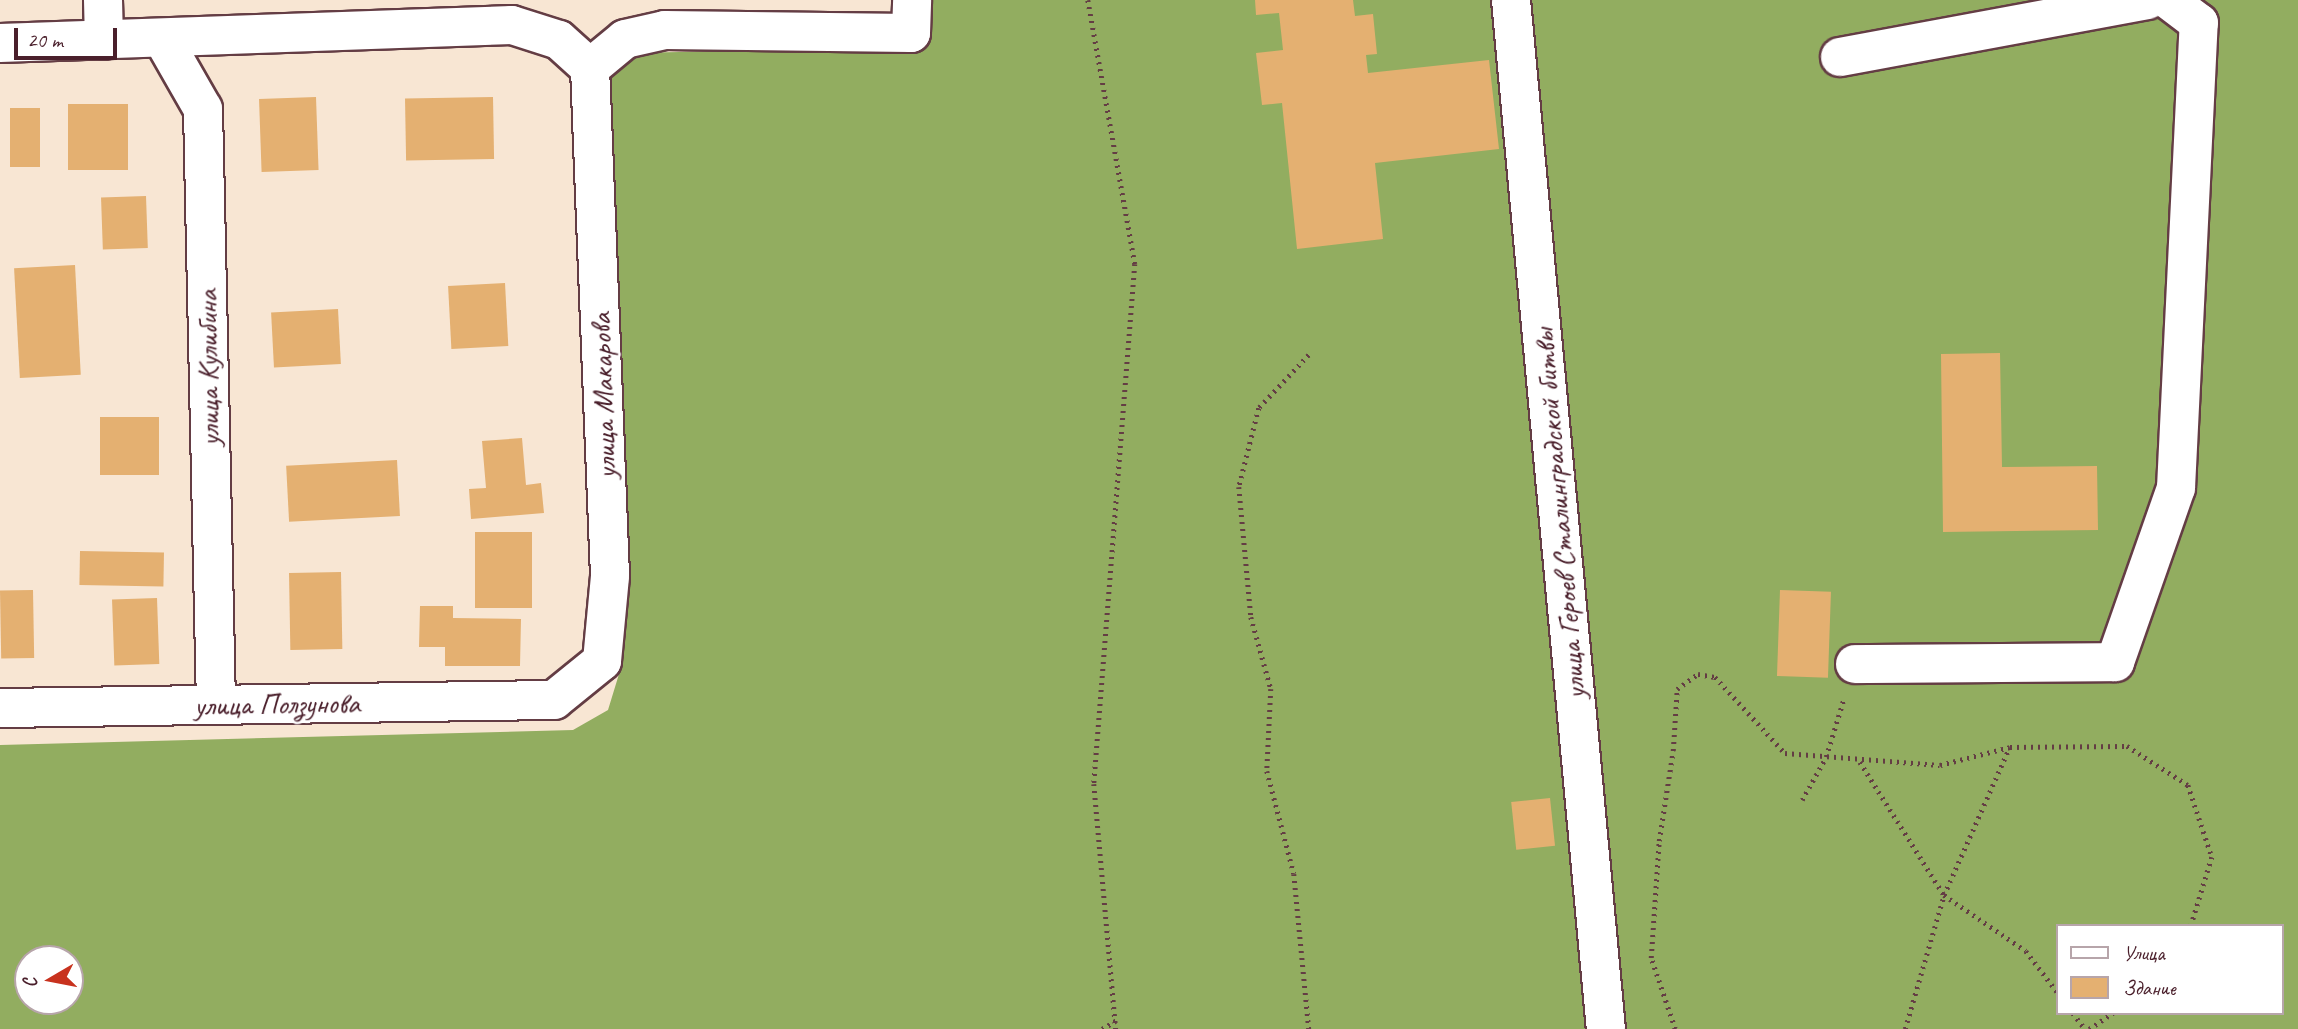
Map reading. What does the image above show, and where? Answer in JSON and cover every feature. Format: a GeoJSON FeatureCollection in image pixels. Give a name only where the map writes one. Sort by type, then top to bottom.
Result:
{"type":"FeatureCollection","features":[{"type":"Feature","properties":{"kind":"street"},"geometry":{"type":"LineString","coordinates":[[103,0],[104,40]]}},
{"type":"Feature","properties":{"kind":"street","name":"улица Героев Сталинградской битвы"},"geometry":{"type":"LineString","coordinates":[[1511,0],[1606,1029]]}},
{"type":"Feature","properties":{"kind":"street"},"geometry":{"type":"LineString","coordinates":[[1840,57],[2148,0]]}},
{"type":"Feature","properties":{"kind":"street"},"geometry":{"type":"LineString","coordinates":[[1855,664],[2115,662],[2176,488],[2199,23],[2169,0]]}},
{"type":"Feature","properties":{"kind":"street"},"geometry":{"type":"LineString","coordinates":[[0,43],[164,41],[512,25],[559,40],[590,68],[625,39],[665,30],[911,17]]}},
{"type":"Feature","properties":{"kind":"street","name":"улица Кулибина"},"geometry":{"type":"LineString","coordinates":[[164,41],[203,108],[216,705]]}},
{"type":"Feature","properties":{"kind":"street","name":"улица Макарова"},"geometry":{"type":"LineString","coordinates":[[554,700],[602,661],[610,576],[590,68]]}},
{"type":"Feature","properties":{"kind":"street","name":"улица Ползунова"},"geometry":{"type":"LineString","coordinates":[[0,708],[554,700]]}},
{"type":"Feature","properties":{"kind":"path"},"geometry":{"type":"LineString","coordinates":[[1088,0],[1135,264],[1094,784],[1118,1020],[1116,1029]]}},
{"type":"Feature","properties":{"kind":"path"},"geometry":{"type":"LineString","coordinates":[[1308,355],[1259,408],[1239,487],[1251,617],[1271,689],[1268,771],[1294,874],[1309,1029]]}},
{"type":"Feature","properties":{"kind":"path"},"geometry":{"type":"LineString","coordinates":[[1802,800],[1826,757],[1855,664]]}},
{"type":"Feature","properties":{"kind":"path"},"geometry":{"type":"LineString","coordinates":[[1675,1029],[1651,958],[1659,841],[1673,751],[1676,689],[1698,674],[1715,677],[1785,753],[1860,762],[1940,765],[2010,747],[2127,746],[2188,785],[2212,857],[2192,924]]}},
{"type":"Feature","properties":{"kind":"path"},"geometry":{"type":"LineString","coordinates":[[1905,1029],[1944,895],[2010,747]]}},
{"type":"Feature","properties":{"kind":"path"},"geometry":{"type":"LineString","coordinates":[[1860,762],[1944,895],[2026,951],[2056,990]]}},
{"type":"Feature","properties":{"kind":"path"},"geometry":{"type":"LineString","coordinates":[[2075,1015],[2087,1029],[2110,1015]]}},
{"type":"Feature","properties":{"kind":"path"},"geometry":{"type":"LineString","coordinates":[[1102,1029],[1118,1020]]}},
{"type":"Feature","properties":{"kind":"green space"},"geometry":{"type":"Polygon","coordinates":[[[899,0],[2298,0],[2298,1029],[0,1029],[0,745],[573,730],[608,710],[619,674],[600,73],[624,53],[897,48],[899,0]]]}},
{"type":"Feature","properties":{"kind":"building"},"geometry":{"type":"Polygon","coordinates":[[[1255,0],[1353,0],[1355,16],[1373,14],[1377,54],[1366,55],[1368,73],[1489,60],[1499,149],[1375,163],[1383,239],[1297,249],[1282,103],[1262,105],[1256,53],[1283,50],[1279,13],[1256,15],[1255,0]]]}},
{"type":"Feature","properties":{"kind":"building"},"geometry":{"type":"Polygon","coordinates":[[[316,97],[319,170],[262,172],[259,99],[316,97]]]}},
{"type":"Feature","properties":{"kind":"building"},"geometry":{"type":"Polygon","coordinates":[[[493,97],[494,159],[406,161],[405,99],[493,97]]]}},
{"type":"Feature","properties":{"kind":"building"},"geometry":{"type":"Polygon","coordinates":[[[68,104],[128,104],[128,170],[68,170],[68,104]]]}},
{"type":"Feature","properties":{"kind":"building"},"geometry":{"type":"Polygon","coordinates":[[[10,108],[40,108],[40,167],[10,167],[10,108]]]}},
{"type":"Feature","properties":{"kind":"building"},"geometry":{"type":"Polygon","coordinates":[[[146,196],[148,248],[103,250],[101,198],[146,196]]]}},
{"type":"Feature","properties":{"kind":"building"},"geometry":{"type":"Polygon","coordinates":[[[75,265],[81,375],[20,378],[14,268],[75,265]]]}},
{"type":"Feature","properties":{"kind":"building"},"geometry":{"type":"Polygon","coordinates":[[[505,283],[508,346],[451,349],[448,286],[505,283]]]}},
{"type":"Feature","properties":{"kind":"building"},"geometry":{"type":"Polygon","coordinates":[[[338,309],[341,364],[274,367],[271,313],[338,309]]]}},
{"type":"Feature","properties":{"kind":"building"},"geometry":{"type":"Polygon","coordinates":[[[2000,353],[2002,467],[2097,466],[2098,530],[1943,532],[1941,354],[2000,353]]]}},
{"type":"Feature","properties":{"kind":"building"},"geometry":{"type":"Polygon","coordinates":[[[100,417],[159,417],[159,475],[100,475],[100,417]]]}},
{"type":"Feature","properties":{"kind":"building"},"geometry":{"type":"Polygon","coordinates":[[[522,438],[526,485],[541,483],[544,513],[471,519],[469,489],[486,488],[482,441],[522,438]]]}},
{"type":"Feature","properties":{"kind":"building"},"geometry":{"type":"Polygon","coordinates":[[[397,460],[400,516],[289,522],[286,466],[397,460]]]}},
{"type":"Feature","properties":{"kind":"building"},"geometry":{"type":"Polygon","coordinates":[[[475,532],[532,532],[532,608],[475,608],[475,532]]]}},
{"type":"Feature","properties":{"kind":"building"},"geometry":{"type":"Polygon","coordinates":[[[80,551],[164,552],[163,586],[79,585],[80,551]]]}},
{"type":"Feature","properties":{"kind":"building"},"geometry":{"type":"Polygon","coordinates":[[[341,572],[342,649],[290,650],[289,573],[341,572]]]}},
{"type":"Feature","properties":{"kind":"building"},"geometry":{"type":"Polygon","coordinates":[[[33,590],[34,658],[1,659],[0,591],[33,590]]]}},
{"type":"Feature","properties":{"kind":"building"},"geometry":{"type":"Polygon","coordinates":[[[1780,590],[1831,592],[1828,678],[1777,676],[1780,590]]]}},
{"type":"Feature","properties":{"kind":"building"},"geometry":{"type":"Polygon","coordinates":[[[157,598],[159,664],[114,666],[112,600],[157,598]]]}},
{"type":"Feature","properties":{"kind":"building"},"geometry":{"type":"Polygon","coordinates":[[[420,606],[453,606],[453,618],[521,619],[520,666],[445,666],[445,647],[419,647],[420,606]]]}},
{"type":"Feature","properties":{"kind":"building"},"geometry":{"type":"Polygon","coordinates":[[[1550,798],[1555,846],[1516,850],[1511,802],[1550,798]]]}}]}
